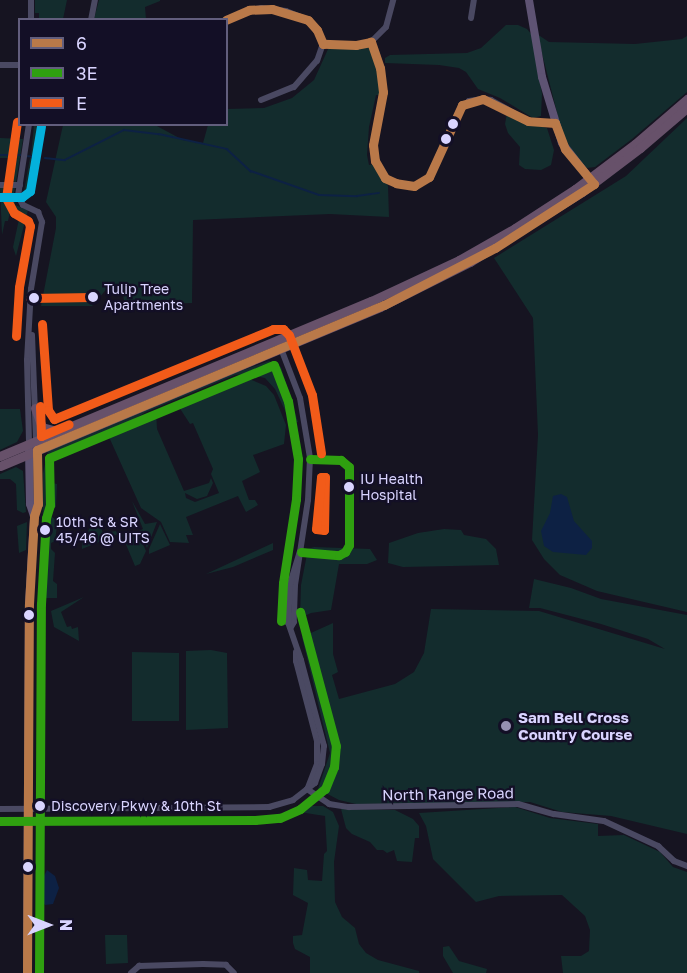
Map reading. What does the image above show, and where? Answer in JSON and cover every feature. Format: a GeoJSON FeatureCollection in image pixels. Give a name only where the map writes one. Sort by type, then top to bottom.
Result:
{"type":"FeatureCollection","features":[{"type":"Feature","properties":{"kind":"highway"},"geometry":{"type":"LineString","coordinates":[[591,182],[687,99]]}},
{"type":"Feature","properties":{"kind":"highway"},"geometry":{"type":"LineString","coordinates":[[0,456],[33,447],[280,344],[447,266],[591,182],[687,108]]}},
{"type":"Feature","properties":{"kind":"highway"},"geometry":{"type":"LineString","coordinates":[[0,466],[62,430],[280,344]]}},
{"type":"Feature","properties":{"kind":"highway"},"geometry":{"type":"LineString","coordinates":[[35,408],[42,428],[52,431],[62,430]]}},
{"type":"Feature","properties":{"kind":"main road"},"geometry":{"type":"LineString","coordinates":[[529,0],[538,56],[555,123],[565,149],[591,182]]}},
{"type":"Feature","properties":{"kind":"main road"},"geometry":{"type":"LineString","coordinates":[[27,973],[29,604],[34,516],[30,503],[33,447]]}},
{"type":"Feature","properties":{"kind":"street"},"geometry":{"type":"LineString","coordinates":[[31,0],[31,18]]}},
{"type":"Feature","properties":{"kind":"street"},"geometry":{"type":"LineString","coordinates":[[91,18],[95,0]]}},
{"type":"Feature","properties":{"kind":"street"},"geometry":{"type":"LineString","coordinates":[[323,44],[356,45],[371,42],[388,24],[393,0]]}},
{"type":"Feature","properties":{"kind":"street"},"geometry":{"type":"LineString","coordinates":[[471,18],[474,0]]}},
{"type":"Feature","properties":{"kind":"street"},"geometry":{"type":"LineString","coordinates":[[228,19],[249,9],[286,11],[308,20],[317,30],[323,44],[317,61],[294,87],[261,100]]}},
{"type":"Feature","properties":{"kind":"street"},"geometry":{"type":"LineString","coordinates":[[371,42],[380,68],[383,92],[373,146],[375,161],[386,178],[407,186],[422,183],[434,169],[459,111],[469,101],[483,99],[528,121],[555,123]]}},
{"type":"Feature","properties":{"kind":"street"},"geometry":{"type":"LineString","coordinates":[[0,65],[18,65]]}},
{"type":"Feature","properties":{"kind":"street"},"geometry":{"type":"LineString","coordinates":[[29,126],[20,185],[20,201],[38,212],[42,222],[31,289],[27,363],[33,447]]}},
{"type":"Feature","properties":{"kind":"street"},"geometry":{"type":"LineString","coordinates":[[0,185],[20,185]]}},
{"type":"Feature","properties":{"kind":"street"},"geometry":{"type":"LineString","coordinates":[[30,325],[35,408],[33,447]]}},
{"type":"Feature","properties":{"kind":"street"},"geometry":{"type":"LineString","coordinates":[[0,808],[28,810],[269,807],[293,800],[308,789],[317,764],[317,741],[296,661],[291,627],[288,623],[288,594],[300,551],[309,491],[310,451],[300,398],[280,344]]}},
{"type":"Feature","properties":{"kind":"street","name":"North Range Road"},"geometry":{"type":"LineString","coordinates":[[308,789],[329,804],[349,807],[518,804],[554,814],[604,821],[658,846],[674,861],[687,866]]}},
{"type":"Feature","properties":{"kind":"street"},"geometry":{"type":"LineString","coordinates":[[131,973],[139,966],[203,964],[226,965],[234,973]]}},
{"type":"Feature","properties":{"kind":"green space"},"geometry":{"type":"Polygon","coordinates":[[[35,0],[67,0],[63,18],[39,18],[39,13],[35,13],[35,0]]]}},
{"type":"Feature","properties":{"kind":"green space"},"geometry":{"type":"Polygon","coordinates":[[[99,0],[160,0],[145,7],[146,18],[94,18],[99,0]]]}},
{"type":"Feature","properties":{"kind":"green space"},"geometry":{"type":"Polygon","coordinates":[[[506,25],[518,25],[527,29],[532,35],[542,94],[541,116],[533,118],[500,98],[478,89],[466,72],[459,68],[385,63],[385,58],[390,55],[467,53],[481,48],[506,25]]]}},
{"type":"Feature","properties":{"kind":"green space"},"geometry":{"type":"Polygon","coordinates":[[[537,34],[549,42],[635,44],[682,39],[687,36],[687,92],[632,139],[595,167],[587,168],[573,153],[562,132],[537,34]]]}},
{"type":"Feature","properties":{"kind":"green space"},"geometry":{"type":"Polygon","coordinates":[[[365,46],[370,49],[375,62],[380,95],[376,95],[369,127],[367,155],[369,165],[373,164],[388,186],[389,217],[330,214],[193,220],[192,303],[125,305],[122,290],[110,285],[92,306],[41,306],[56,228],[56,217],[46,202],[63,126],[157,126],[183,140],[203,143],[208,126],[228,126],[228,109],[264,108],[292,98],[314,80],[329,47],[365,46]]]}},
{"type":"Feature","properties":{"kind":"green space"},"geometry":{"type":"Polygon","coordinates":[[[507,113],[520,122],[547,128],[554,150],[551,165],[541,170],[525,169],[519,165],[520,147],[508,133],[505,124],[507,113]]]}},
{"type":"Feature","properties":{"kind":"green space"},"geometry":{"type":"Polygon","coordinates":[[[687,118],[687,612],[597,591],[560,575],[544,559],[532,540],[538,435],[533,318],[494,258],[626,176],[687,118]]]}},
{"type":"Feature","properties":{"kind":"green space"},"geometry":{"type":"Polygon","coordinates":[[[34,126],[45,126],[38,155],[31,155],[34,126]]]}},
{"type":"Feature","properties":{"kind":"green space"},"geometry":{"type":"Polygon","coordinates":[[[0,138],[23,139],[16,182],[8,180],[11,179],[11,160],[18,158],[0,158],[0,138]]]}},
{"type":"Feature","properties":{"kind":"green space"},"geometry":{"type":"Polygon","coordinates":[[[30,158],[38,160],[27,199],[24,191],[30,158]]]}},
{"type":"Feature","properties":{"kind":"green space"},"geometry":{"type":"Polygon","coordinates":[[[0,187],[15,188],[8,221],[5,221],[2,235],[0,187]]]}},
{"type":"Feature","properties":{"kind":"green space"},"geometry":{"type":"Polygon","coordinates":[[[16,189],[15,205],[28,210],[16,256],[13,247],[19,219],[11,216],[16,189]]]}},
{"type":"Feature","properties":{"kind":"green space"},"geometry":{"type":"Polygon","coordinates":[[[269,361],[281,367],[298,422],[289,419],[275,389],[265,378],[246,374],[235,375],[146,412],[87,448],[73,451],[70,444],[73,454],[57,454],[54,458],[52,483],[57,484],[56,507],[49,507],[49,515],[65,526],[57,526],[55,541],[51,543],[51,549],[55,553],[53,581],[57,584],[57,598],[42,598],[43,473],[48,451],[212,381],[269,361]]]}},
{"type":"Feature","properties":{"kind":"green space"},"geometry":{"type":"Polygon","coordinates":[[[247,378],[266,386],[274,395],[286,425],[284,444],[253,455],[260,472],[242,481],[249,500],[255,500],[258,505],[246,512],[238,496],[186,517],[193,535],[186,535],[189,543],[170,542],[161,522],[141,508],[109,437],[136,418],[156,410],[157,429],[184,491],[209,483],[211,478],[213,483],[207,496],[197,499],[185,493],[186,498],[195,502],[219,493],[211,474],[213,469],[193,423],[190,424],[179,407],[180,402],[231,381],[247,378]]]}},
{"type":"Feature","properties":{"kind":"green space"},"geometry":{"type":"Polygon","coordinates":[[[0,409],[20,409],[23,431],[17,442],[0,450],[0,409]]]}},
{"type":"Feature","properties":{"kind":"green space"},"geometry":{"type":"Polygon","coordinates":[[[16,467],[23,471],[26,512],[23,513],[17,510],[16,484],[10,479],[0,479],[0,474],[16,467]]]}},
{"type":"Feature","properties":{"kind":"green space"},"geometry":{"type":"Polygon","coordinates":[[[132,501],[145,524],[157,522],[147,548],[139,531],[143,529],[132,501]]]}},
{"type":"Feature","properties":{"kind":"green space"},"geometry":{"type":"Polygon","coordinates":[[[97,517],[103,533],[116,531],[118,534],[82,549],[82,540],[97,517]]]}},
{"type":"Feature","properties":{"kind":"green space"},"geometry":{"type":"Polygon","coordinates":[[[27,522],[26,550],[19,553],[17,526],[27,522]]]}},
{"type":"Feature","properties":{"kind":"green space"},"geometry":{"type":"Polygon","coordinates":[[[160,524],[170,545],[149,554],[149,549],[160,524]]]}},
{"type":"Feature","properties":{"kind":"green space"},"geometry":{"type":"Polygon","coordinates":[[[444,529],[461,530],[464,535],[486,539],[496,549],[499,565],[403,567],[388,563],[389,543],[418,533],[444,529]]]}},
{"type":"Feature","properties":{"kind":"green space"},"geometry":{"type":"Polygon","coordinates":[[[137,531],[146,551],[140,564],[135,566],[122,535],[125,532],[127,536],[137,531]]]}},
{"type":"Feature","properties":{"kind":"green space"},"geometry":{"type":"Polygon","coordinates":[[[273,543],[273,550],[233,567],[206,574],[273,543]]]}},
{"type":"Feature","properties":{"kind":"green space"},"geometry":{"type":"Polygon","coordinates":[[[314,547],[370,549],[377,560],[367,564],[339,564],[331,610],[311,613],[300,618],[301,585],[308,549],[314,547]]]}},
{"type":"Feature","properties":{"kind":"green space","name":"Sam Bell Cross Country Course"},"geometry":{"type":"Polygon","coordinates":[[[534,579],[571,588],[601,599],[687,615],[687,834],[611,816],[562,812],[530,802],[356,804],[339,800],[318,789],[330,753],[302,637],[333,623],[333,654],[338,672],[332,675],[339,699],[395,684],[414,672],[424,653],[431,609],[539,611],[665,649],[648,639],[601,624],[540,608],[529,608],[534,579]]]}},
{"type":"Feature","properties":{"kind":"green space"},"geometry":{"type":"Polygon","coordinates":[[[84,597],[61,612],[67,627],[71,626],[72,629],[78,627],[79,641],[54,627],[51,611],[84,597]]]}},
{"type":"Feature","properties":{"kind":"green space"},"geometry":{"type":"Polygon","coordinates":[[[211,650],[227,653],[228,728],[186,730],[186,651],[211,650]]]}},
{"type":"Feature","properties":{"kind":"green space"},"geometry":{"type":"Polygon","coordinates":[[[132,652],[179,653],[179,721],[132,721],[132,652]]]}},
{"type":"Feature","properties":{"kind":"green space"},"geometry":{"type":"Polygon","coordinates":[[[298,806],[323,806],[333,812],[339,826],[334,862],[335,902],[342,917],[355,928],[359,944],[366,953],[378,960],[419,971],[419,973],[310,973],[310,957],[295,949],[293,943],[293,936],[302,935],[308,903],[293,895],[294,868],[307,870],[308,880],[322,881],[324,854],[327,851],[325,816],[299,812],[298,806]]]}},
{"type":"Feature","properties":{"kind":"green space"},"geometry":{"type":"Polygon","coordinates":[[[515,807],[550,818],[598,824],[598,836],[624,835],[660,852],[673,867],[687,872],[687,973],[563,973],[561,956],[581,956],[589,951],[590,930],[585,916],[562,895],[499,896],[476,902],[433,859],[426,826],[419,813],[515,807]]]}},
{"type":"Feature","properties":{"kind":"green space"},"geometry":{"type":"Polygon","coordinates":[[[341,809],[395,810],[413,819],[419,826],[419,838],[415,838],[412,862],[397,861],[394,850],[387,853],[377,850],[370,842],[352,834],[346,828],[341,809]]]}},
{"type":"Feature","properties":{"kind":"green space"},"geometry":{"type":"Polygon","coordinates":[[[105,935],[127,935],[128,963],[106,964],[105,935]]]}},
{"type":"Feature","properties":{"kind":"green space"},"geometry":{"type":"Polygon","coordinates":[[[449,946],[459,961],[487,969],[486,973],[453,973],[443,956],[443,947],[449,946]]]}},
{"type":"Feature","properties":{"kind":"water"},"geometry":{"type":"Polygon","coordinates":[[[561,494],[567,497],[574,521],[592,541],[592,548],[586,555],[553,552],[544,546],[541,531],[550,513],[553,496],[561,494]]]}},
{"type":"Feature","properties":{"kind":"water"},"geometry":{"type":"Polygon","coordinates":[[[47,870],[55,876],[59,888],[53,904],[45,905],[41,900],[41,882],[47,870]]]}},
{"type":"Feature","properties":{"kind":"waterway"},"geometry":{"type":"LineString","coordinates":[[45,158],[65,160],[124,130],[159,134],[227,149],[251,171],[319,195],[357,196],[379,193]]}},
{"type":"Feature","properties":{"kind":"waterway"},"geometry":{"type":"LineString","coordinates":[[0,155],[20,155]]}},
{"type":"Feature","properties":{"kind":"waterway"},"geometry":{"type":"LineString","coordinates":[[25,156],[39,157]]}},
{"type":"Feature","properties":{"kind":"transit line","name":"6"},"geometry":{"type":"LineString","coordinates":[[27,973],[29,604],[34,516],[38,504],[37,450],[384,305],[495,248],[594,184],[565,149],[555,123],[528,121],[483,99],[462,105],[429,177],[414,186],[396,183],[385,178],[375,161],[373,145],[383,92],[380,68],[371,42],[356,45],[323,44],[317,30],[308,20],[272,9],[249,10],[228,19]]}},
{"type":"Feature","properties":{"kind":"transit line","name":"E"},"geometry":{"type":"LineString","coordinates":[[16,336],[19,287],[30,226],[28,221],[14,213],[6,198],[17,122]]}},
{"type":"Feature","properties":{"kind":"transit line"},"geometry":{"type":"LineString","coordinates":[[0,197],[22,197],[30,191],[41,126]]}},
{"type":"Feature","properties":{"kind":"transit line","name":"E"},"geometry":{"type":"LineString","coordinates":[[30,298],[93,297]]}},
{"type":"Feature","properties":{"kind":"transit line","name":"E"},"geometry":{"type":"LineString","coordinates":[[42,324],[48,410],[54,419],[273,329],[283,329],[289,335],[312,395],[321,453]]}},
{"type":"Feature","properties":{"kind":"transit line","name":"3E"},"geometry":{"type":"LineString","coordinates":[[39,973],[41,604],[46,518],[50,505],[49,458],[274,365],[288,401],[298,459],[296,499],[283,583],[281,621]]}},
{"type":"Feature","properties":{"kind":"transit line","name":"E"},"geometry":{"type":"LineString","coordinates":[[40,406],[41,436],[69,424]]}},
{"type":"Feature","properties":{"kind":"transit line","name":"3E"},"geometry":{"type":"LineString","coordinates":[[301,552],[339,555],[345,552],[349,545],[349,467],[341,460],[310,459]]}},
{"type":"Feature","properties":{"kind":"transit line","name":"E"},"geometry":{"type":"LineString","coordinates":[[321,477],[325,477],[324,530],[316,529],[321,477]]}},
{"type":"Feature","properties":{"kind":"transit line","name":"3E"},"geometry":{"type":"LineString","coordinates":[[0,821],[255,820],[280,818],[300,809],[325,789],[334,767],[336,746],[300,612]]}},
{"type":"Feature","properties":{"kind":"place","name":"Tulip Tree Apartments"},"geometry":{"type":"Point","coordinates":[93,297]}},
{"type":"Feature","properties":{"kind":"place","name":"IU Health Hospital"},"geometry":{"type":"Point","coordinates":[349,487]}},
{"type":"Feature","properties":{"kind":"place","name":"10th St & SR 45/46 @ UITS"},"geometry":{"type":"Point","coordinates":[45,530]}},
{"type":"Feature","properties":{"kind":"place","name":"Sam Bell Cross Country Course"},"geometry":{"type":"Point","coordinates":[506,726]}},
{"type":"Feature","properties":{"kind":"place","name":"Discovery Pkwy & 10th St"},"geometry":{"type":"Point","coordinates":[40,806]}}]}
